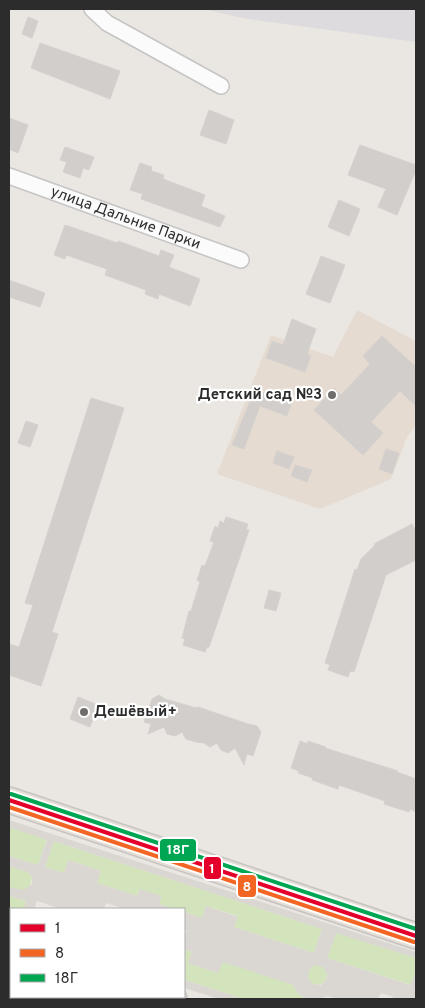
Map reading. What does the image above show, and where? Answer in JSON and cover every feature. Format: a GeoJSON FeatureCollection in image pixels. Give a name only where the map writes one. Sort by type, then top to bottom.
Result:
{"type":"FeatureCollection","features":[{"type":"Feature","properties":{"kind":"main road"},"geometry":{"type":"LineString","coordinates":[[9,800],[416,936]]}},
{"type":"Feature","properties":{"kind":"street"},"geometry":{"type":"LineString","coordinates":[[92,9],[107,23],[221,86]]}},
{"type":"Feature","properties":{"kind":"street","name":"улица Дальние Парки"},"geometry":{"type":"LineString","coordinates":[[9,176],[241,260]]}},
{"type":"Feature","properties":{"kind":"shaded area"},"geometry":{"type":"Polygon","coordinates":[[[204,9],[416,9],[416,42],[242,18],[204,9]]]}},
{"type":"Feature","properties":{"kind":"shaded area","name":"Детский сад №3"},"geometry":{"type":"Polygon","coordinates":[[[357,310],[416,341],[416,425],[407,437],[391,479],[320,509],[217,474],[271,335],[333,357],[357,310]]]}},
{"type":"Feature","properties":{"kind":"shaded area"},"geometry":{"type":"Polygon","coordinates":[[[9,820],[416,952],[416,958],[336,933],[327,958],[410,985],[414,976],[416,977],[416,999],[393,999],[393,997],[381,993],[378,999],[338,999],[327,996],[320,999],[304,999],[293,985],[223,962],[218,973],[188,963],[192,952],[185,949],[185,935],[187,930],[185,929],[185,912],[202,918],[206,906],[238,917],[234,927],[314,953],[322,929],[54,841],[45,867],[64,873],[68,860],[101,871],[97,883],[137,896],[140,889],[161,896],[159,904],[172,908],[118,908],[106,903],[104,908],[56,908],[37,901],[34,908],[24,908],[26,901],[9,896],[9,887],[24,890],[32,884],[32,877],[28,872],[9,866],[9,856],[38,865],[47,840],[9,827],[9,820]],[[315,965],[309,970],[308,978],[313,984],[321,985],[327,979],[327,974],[323,967],[315,965]]]}},
{"type":"Feature","properties":{"kind":"shaded area"},"geometry":{"type":"Polygon","coordinates":[[[185,980],[244,999],[219,999],[185,988],[185,980]]]}},
{"type":"Feature","properties":{"kind":"green space"},"geometry":{"type":"Polygon","coordinates":[[[9,827],[47,839],[38,865],[9,856],[9,827]]]}},
{"type":"Feature","properties":{"kind":"green space"},"geometry":{"type":"Polygon","coordinates":[[[54,841],[322,929],[314,953],[234,927],[237,916],[206,906],[202,918],[185,912],[185,908],[172,908],[159,904],[161,896],[139,890],[137,896],[97,883],[101,871],[68,860],[64,873],[45,867],[54,841]]]}},
{"type":"Feature","properties":{"kind":"green space"},"geometry":{"type":"Polygon","coordinates":[[[9,866],[28,872],[32,877],[30,887],[21,891],[9,887],[9,866]]]}},
{"type":"Feature","properties":{"kind":"green space"},"geometry":{"type":"Polygon","coordinates":[[[9,896],[26,901],[24,908],[10,908],[9,923],[9,896]]]}},
{"type":"Feature","properties":{"kind":"green space"},"geometry":{"type":"Polygon","coordinates":[[[336,932],[416,958],[416,977],[414,976],[411,985],[327,958],[336,932]]]}},
{"type":"Feature","properties":{"kind":"green space"},"geometry":{"type":"Polygon","coordinates":[[[185,949],[192,952],[188,963],[218,973],[222,961],[293,985],[298,993],[304,997],[304,999],[244,999],[185,980],[185,949]]]}},
{"type":"Feature","properties":{"kind":"green space"},"geometry":{"type":"Polygon","coordinates":[[[317,965],[324,968],[327,975],[324,982],[317,985],[310,982],[307,975],[310,968],[317,965]]]}},
{"type":"Feature","properties":{"kind":"building"},"geometry":{"type":"Polygon","coordinates":[[[28,17],[38,21],[32,38],[22,34],[28,17]]]}},
{"type":"Feature","properties":{"kind":"building"},"geometry":{"type":"Polygon","coordinates":[[[40,43],[120,71],[110,99],[31,68],[40,43]]]}},
{"type":"Feature","properties":{"kind":"building"},"geometry":{"type":"Polygon","coordinates":[[[209,110],[234,120],[226,144],[200,135],[209,110]]]}},
{"type":"Feature","properties":{"kind":"building"},"geometry":{"type":"Polygon","coordinates":[[[9,118],[28,125],[18,153],[9,149],[9,118]]]}},
{"type":"Feature","properties":{"kind":"building"},"geometry":{"type":"Polygon","coordinates":[[[360,145],[416,165],[416,170],[397,215],[378,207],[386,189],[348,175],[360,145]]]}},
{"type":"Feature","properties":{"kind":"building"},"geometry":{"type":"Polygon","coordinates":[[[65,147],[94,157],[89,170],[83,168],[80,178],[63,172],[67,162],[60,160],[65,147]]]}},
{"type":"Feature","properties":{"kind":"building"},"geometry":{"type":"Polygon","coordinates":[[[140,163],[152,167],[151,171],[164,175],[163,179],[205,195],[201,206],[225,216],[220,227],[141,199],[143,194],[130,190],[140,163]]]}},
{"type":"Feature","properties":{"kind":"building"},"geometry":{"type":"Polygon","coordinates":[[[339,200],[360,209],[349,236],[328,227],[339,200]]]}},
{"type":"Feature","properties":{"kind":"building"},"geometry":{"type":"Polygon","coordinates":[[[65,225],[159,256],[161,250],[174,255],[169,267],[200,279],[190,306],[159,294],[158,299],[145,294],[146,290],[105,275],[107,269],[66,255],[65,259],[54,255],[65,225]]]}},
{"type":"Feature","properties":{"kind":"building"},"geometry":{"type":"Polygon","coordinates":[[[321,256],[345,265],[330,303],[306,294],[321,256]]]}},
{"type":"Feature","properties":{"kind":"building"},"geometry":{"type":"Polygon","coordinates":[[[9,280],[45,293],[40,307],[9,297],[9,280]]]}},
{"type":"Feature","properties":{"kind":"building"},"geometry":{"type":"Polygon","coordinates":[[[292,319],[316,329],[307,354],[311,356],[305,372],[266,358],[272,341],[283,345],[292,319]]]}},
{"type":"Feature","properties":{"kind":"building"},"geometry":{"type":"Polygon","coordinates":[[[382,336],[416,367],[416,406],[400,391],[371,422],[383,433],[363,455],[314,410],[334,388],[341,395],[370,364],[363,356],[382,336]]]}},
{"type":"Feature","properties":{"kind":"building"},"geometry":{"type":"Polygon","coordinates":[[[255,389],[291,404],[287,416],[260,406],[244,449],[232,445],[255,389]]]}},
{"type":"Feature","properties":{"kind":"building"},"geometry":{"type":"Polygon","coordinates":[[[91,398],[124,408],[52,632],[58,634],[41,686],[9,675],[9,644],[19,647],[33,605],[25,603],[91,398]]]}},
{"type":"Feature","properties":{"kind":"building"},"geometry":{"type":"Polygon","coordinates":[[[26,421],[38,425],[30,447],[18,443],[26,421]]]}},
{"type":"Feature","properties":{"kind":"building"},"geometry":{"type":"Polygon","coordinates":[[[386,449],[399,453],[392,474],[379,469],[386,449]]]}},
{"type":"Feature","properties":{"kind":"building"},"geometry":{"type":"Polygon","coordinates":[[[277,451],[294,457],[289,469],[273,463],[277,451]]]}},
{"type":"Feature","properties":{"kind":"building"},"geometry":{"type":"Polygon","coordinates":[[[295,465],[312,470],[307,482],[291,476],[295,465]]]}},
{"type":"Feature","properties":{"kind":"building"},"geometry":{"type":"Polygon","coordinates":[[[226,517],[248,524],[246,529],[249,530],[209,647],[207,647],[205,652],[183,645],[185,639],[182,638],[189,611],[191,611],[200,582],[197,580],[202,565],[205,566],[214,542],[210,541],[215,526],[218,528],[220,521],[224,523],[226,517]]]}},
{"type":"Feature","properties":{"kind":"building"},"geometry":{"type":"Polygon","coordinates":[[[412,524],[416,531],[416,560],[386,575],[354,672],[350,671],[348,677],[328,670],[330,665],[325,663],[355,569],[357,570],[361,559],[374,544],[412,524]]]}},
{"type":"Feature","properties":{"kind":"building"},"geometry":{"type":"Polygon","coordinates":[[[269,590],[281,593],[276,611],[264,608],[269,590]]]}},
{"type":"Feature","properties":{"kind":"building"},"geometry":{"type":"Polygon","coordinates":[[[159,695],[165,699],[198,707],[257,726],[261,732],[253,756],[247,754],[244,765],[235,748],[228,753],[221,750],[217,743],[210,747],[204,743],[186,739],[182,732],[175,736],[167,734],[164,727],[148,734],[151,724],[144,722],[152,699],[159,695]]]}},
{"type":"Feature","properties":{"kind":"building","name":"Дешёвый+"},"geometry":{"type":"Polygon","coordinates":[[[78,697],[98,705],[90,727],[70,719],[78,697]]]}},
{"type":"Feature","properties":{"kind":"building"},"geometry":{"type":"Polygon","coordinates":[[[300,741],[307,744],[308,741],[398,771],[416,779],[416,812],[410,809],[409,812],[384,804],[385,801],[339,785],[338,789],[298,773],[299,771],[291,768],[300,741]]]}},
{"type":"Feature","properties":{"kind":"transit line","name":"18Г"},"geometry":{"type":"LineString","coordinates":[[11,794],[416,929]]}},
{"type":"Feature","properties":{"kind":"transit line","name":"1"},"geometry":{"type":"LineString","coordinates":[[9,800],[416,936]]}},
{"type":"Feature","properties":{"kind":"transit line","name":"8"},"geometry":{"type":"LineString","coordinates":[[9,807],[414,942]]}},
{"type":"Feature","properties":{"kind":"place","name":"Детский сад №3"},"geometry":{"type":"Point","coordinates":[332,395]}},
{"type":"Feature","properties":{"kind":"place","name":"Дешёвый+"},"geometry":{"type":"Point","coordinates":[84,712]}}]}
